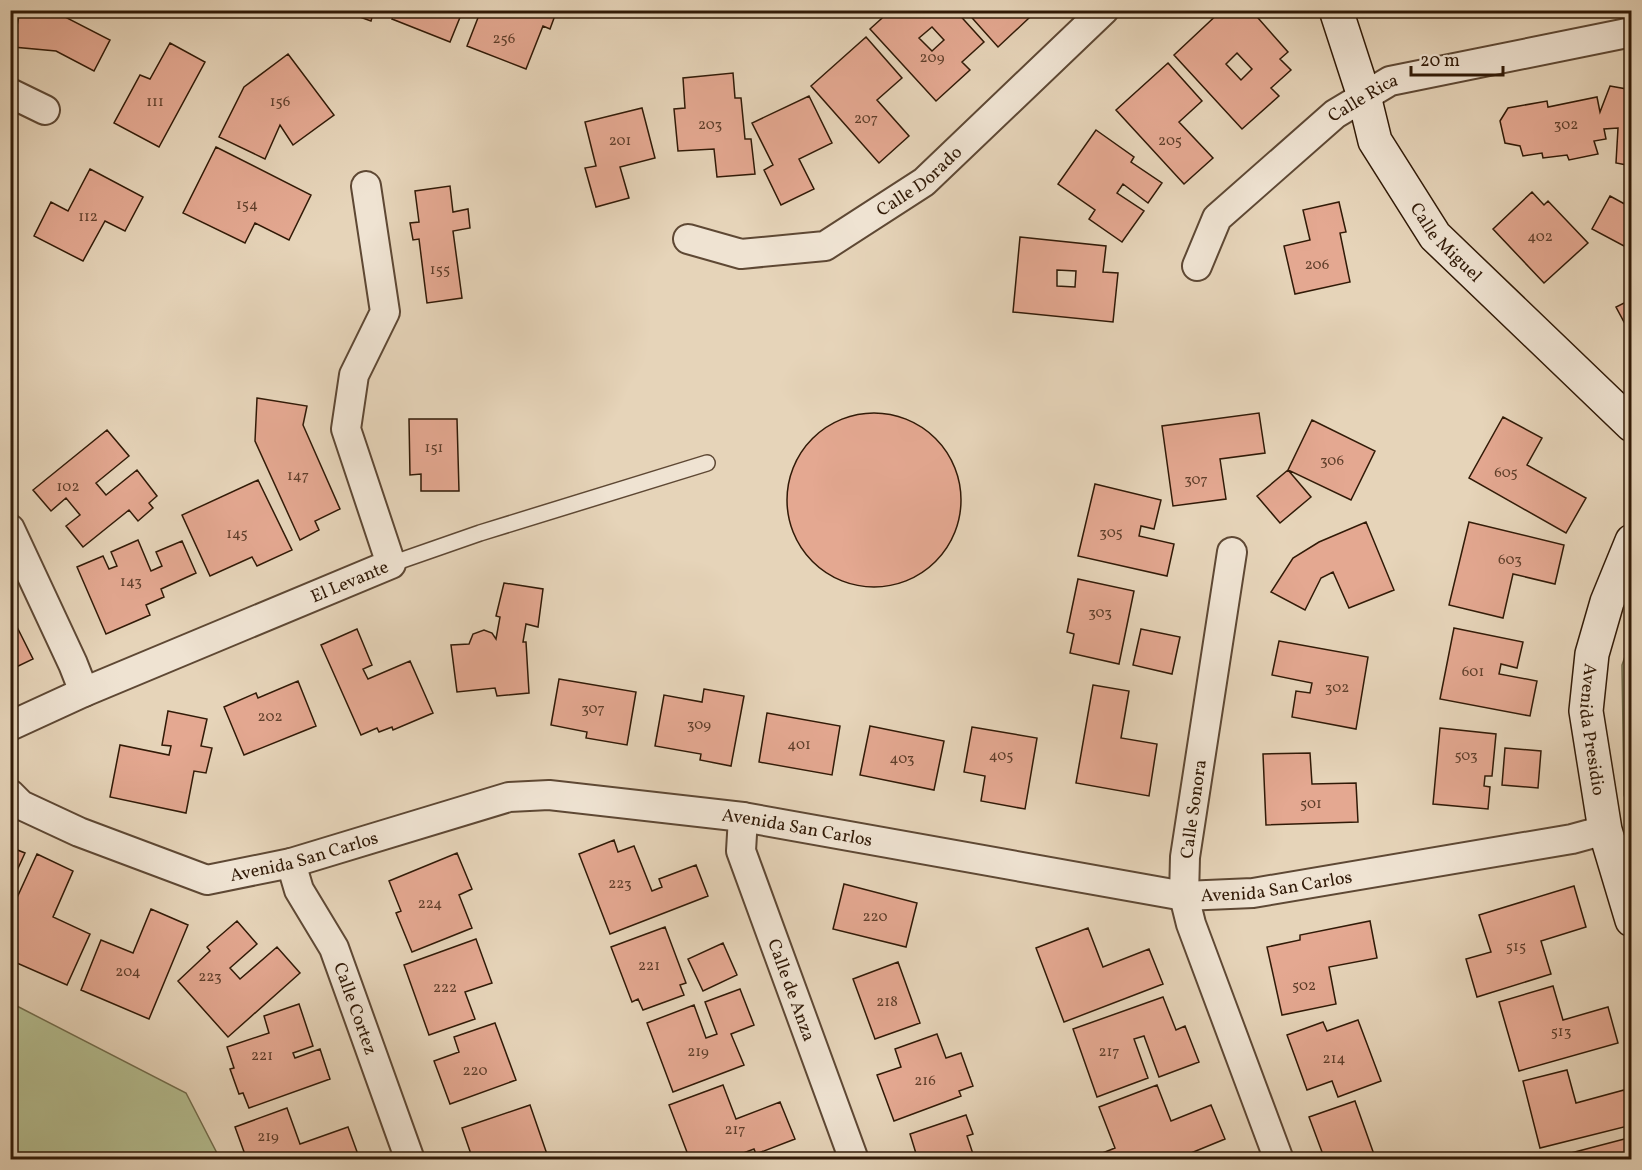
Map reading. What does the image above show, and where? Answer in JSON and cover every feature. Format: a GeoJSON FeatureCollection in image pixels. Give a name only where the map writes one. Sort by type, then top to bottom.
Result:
{"type":"FeatureCollection","features":[{"type":"Feature","properties":{"kind":"street","name":"Calle Dorado"},"geometry":{"type":"LineString","coordinates":[[688,239],[741,254],[825,246],[924,182],[1104,10]]}},
{"type":"Feature","properties":{"kind":"street","name":"Calle Miguel"},"geometry":{"type":"LineString","coordinates":[[1336,10],[1365,96],[1375,141],[1435,236],[1632,425]]}},
{"type":"Feature","properties":{"kind":"street","name":"Calle Rica"},"geometry":{"type":"LineString","coordinates":[[1197,266],[1217,218],[1335,114],[1390,81],[1632,32]]}},
{"type":"Feature","properties":{"kind":"street"},"geometry":{"type":"LineString","coordinates":[[10,93],[45,110]]}},
{"type":"Feature","properties":{"kind":"street","name":"El Levante"},"geometry":{"type":"LineString","coordinates":[[10,726],[84,692],[390,564],[346,429],[354,375],[385,312],[366,186]]}},
{"type":"Feature","properties":{"kind":"street"},"geometry":{"type":"LineString","coordinates":[[10,529],[84,692]]}},
{"type":"Feature","properties":{"kind":"street","name":"Avenida Presidio"},"geometry":{"type":"LineString","coordinates":[[1632,541],[1606,602],[1592,654],[1586,711],[1605,830],[1632,920]]}},
{"type":"Feature","properties":{"kind":"street","name":"Calle Sonora"},"geometry":{"type":"LineString","coordinates":[[1232,552],[1185,857],[1184,896],[1195,935],[1279,1160]]}},
{"type":"Feature","properties":{"kind":"street","name":"Avenida San Carlos"},"geometry":{"type":"LineString","coordinates":[[10,794],[21,805],[79,832],[207,880],[291,863],[509,797],[549,795],[742,817],[1184,896],[1253,893],[1572,839],[1605,830]]}},
{"type":"Feature","properties":{"kind":"street","name":"Calle de Anza"},"geometry":{"type":"LineString","coordinates":[[742,817],[741,851],[854,1160]]}},
{"type":"Feature","properties":{"kind":"street","name":"Calle Cortez"},"geometry":{"type":"LineString","coordinates":[[291,863],[299,890],[333,948],[410,1160]]}},
{"type":"Feature","properties":{"kind":"lane"},"geometry":{"type":"LineString","coordinates":[[390,564],[480,533],[707,463]]}},
{"type":"Feature","properties":{"kind":"green space"},"geometry":{"type":"Polygon","coordinates":[[[1631,639],[1631,818],[1624,795],[1622,665],[1631,639]]]}},
{"type":"Feature","properties":{"kind":"green space"},"geometry":{"type":"Polygon","coordinates":[[[11,1003],[186,1093],[220,1159],[11,1159],[11,1003]]]}},
{"type":"Feature","properties":{"kind":"building"},"geometry":{"type":"Polygon","coordinates":[[[20,10],[66,10],[63,16],[110,40],[94,71],[56,51],[13,47],[20,10]]]}},
{"type":"Feature","properties":{"kind":"building"},"geometry":{"type":"Polygon","coordinates":[[[347,10],[374,10],[371,21],[346,12],[347,10]]]}},
{"type":"Feature","properties":{"kind":"building"},"geometry":{"type":"Polygon","coordinates":[[[396,10],[463,10],[450,42],[392,19],[396,10]]]}},
{"type":"Feature","properties":{"kind":"building"},"geometry":{"type":"Polygon","coordinates":[[[481,10],[557,10],[550,29],[543,26],[526,69],[467,46],[481,10]]]}},
{"type":"Feature","properties":{"kind":"building"},"geometry":{"type":"Polygon","coordinates":[[[891,10],[955,10],[984,42],[962,62],[970,70],[936,101],[870,29],[891,10]],[[932,27],[919,38],[932,51],[944,40],[932,27]]]}},
{"type":"Feature","properties":{"kind":"building"},"geometry":{"type":"Polygon","coordinates":[[[965,10],[1012,10],[1014,12],[1022,10],[1029,18],[998,47],[965,10]]]}},
{"type":"Feature","properties":{"kind":"building"},"geometry":{"type":"Polygon","coordinates":[[[1222,10],[1239,10],[1241,13],[1244,10],[1251,10],[1288,52],[1280,59],[1291,70],[1271,88],[1279,96],[1242,129],[1174,55],[1222,10]],[[1237,53],[1226,64],[1241,80],[1252,69],[1237,53]]]}},
{"type":"Feature","properties":{"kind":"building"},"geometry":{"type":"Polygon","coordinates":[[[1454,10],[1478,10],[1455,15],[1454,10]]]}},
{"type":"Feature","properties":{"kind":"building"},"geometry":{"type":"Polygon","coordinates":[[[866,37],[902,78],[877,100],[909,136],[879,163],[811,86],[866,37]]]}},
{"type":"Feature","properties":{"kind":"building"},"geometry":{"type":"Polygon","coordinates":[[[170,43],[205,62],[159,147],[114,123],[140,75],[150,79],[170,43]]]}},
{"type":"Feature","properties":{"kind":"building"},"geometry":{"type":"Polygon","coordinates":[[[288,54],[334,115],[293,145],[280,125],[265,159],[219,137],[244,87],[288,54]]]}},
{"type":"Feature","properties":{"kind":"building"},"geometry":{"type":"Polygon","coordinates":[[[1168,63],[1202,101],[1179,122],[1213,158],[1184,184],[1116,110],[1168,63]]]}},
{"type":"Feature","properties":{"kind":"building"},"geometry":{"type":"Polygon","coordinates":[[[733,73],[735,98],[741,98],[745,139],[751,139],[755,174],[717,177],[714,149],[678,151],[674,109],[685,108],[683,78],[733,73]]]}},
{"type":"Feature","properties":{"kind":"building"},"geometry":{"type":"Polygon","coordinates":[[[1610,86],[1632,90],[1632,166],[1616,163],[1618,128],[1604,129],[1606,139],[1594,141],[1598,154],[1569,160],[1567,155],[1543,158],[1542,153],[1523,156],[1520,146],[1505,143],[1500,121],[1508,108],[1547,101],[1548,107],[1597,97],[1600,112],[1610,86]]]}},
{"type":"Feature","properties":{"kind":"building"},"geometry":{"type":"Polygon","coordinates":[[[809,96],[832,143],[799,159],[814,189],[781,205],[764,170],[773,165],[752,123],[809,96]]]}},
{"type":"Feature","properties":{"kind":"building"},"geometry":{"type":"Polygon","coordinates":[[[642,108],[655,158],[620,167],[629,198],[596,207],[585,168],[596,166],[585,122],[642,108]]]}},
{"type":"Feature","properties":{"kind":"building"},"geometry":{"type":"Polygon","coordinates":[[[1096,130],[1134,157],[1131,162],[1162,183],[1148,203],[1123,184],[1117,193],[1144,211],[1122,242],[1089,219],[1095,210],[1058,184],[1096,130]]]}},
{"type":"Feature","properties":{"kind":"building"},"geometry":{"type":"Polygon","coordinates":[[[216,147],[311,195],[289,240],[255,223],[245,243],[183,213],[216,147]]]}},
{"type":"Feature","properties":{"kind":"building"},"geometry":{"type":"Polygon","coordinates":[[[90,169],[143,197],[125,231],[105,221],[83,261],[34,236],[51,202],[68,211],[90,169]]]}},
{"type":"Feature","properties":{"kind":"building"},"geometry":{"type":"Polygon","coordinates":[[[450,186],[453,212],[468,209],[470,228],[453,231],[462,298],[427,303],[419,239],[413,240],[410,223],[419,222],[415,191],[450,186]]]}},
{"type":"Feature","properties":{"kind":"building"},"geometry":{"type":"Polygon","coordinates":[[[1532,192],[1544,205],[1548,201],[1588,243],[1544,283],[1493,229],[1532,192]]]}},
{"type":"Feature","properties":{"kind":"building"},"geometry":{"type":"Polygon","coordinates":[[[1610,196],[1632,208],[1632,233],[1624,246],[1592,229],[1610,196]]]}},
{"type":"Feature","properties":{"kind":"building"},"geometry":{"type":"Polygon","coordinates":[[[1339,202],[1346,232],[1340,233],[1350,282],[1295,294],[1284,246],[1310,240],[1303,210],[1339,202]]]}},
{"type":"Feature","properties":{"kind":"building"},"geometry":{"type":"Polygon","coordinates":[[[1020,237],[1106,246],[1103,272],[1118,273],[1113,322],[1013,312],[1020,237]],[[1057,270],[1057,286],[1075,287],[1076,271],[1057,270]]]}},
{"type":"Feature","properties":{"kind":"building"},"geometry":{"type":"Polygon","coordinates":[[[1632,299],[1632,337],[1616,307],[1632,299]]]}},
{"type":"Feature","properties":{"kind":"building"},"geometry":{"type":"Polygon","coordinates":[[[257,398],[307,406],[303,425],[340,509],[315,521],[319,530],[300,540],[255,441],[257,398]]]}},
{"type":"Feature","properties":{"kind":"building"},"geometry":{"type":"Polygon","coordinates":[[[874,413],[907,420],[936,438],[954,467],[961,500],[954,533],[936,562],[907,580],[874,587],[841,580],[812,562],[794,533],[787,500],[794,467],[812,438],[841,420],[874,413]]]}},
{"type":"Feature","properties":{"kind":"building"},"geometry":{"type":"Polygon","coordinates":[[[1259,413],[1265,453],[1220,459],[1226,499],[1173,506],[1162,426],[1259,413]]]}},
{"type":"Feature","properties":{"kind":"building"},"geometry":{"type":"Polygon","coordinates":[[[1503,417],[1542,438],[1527,465],[1586,498],[1566,533],[1469,478],[1503,417]]]}},
{"type":"Feature","properties":{"kind":"building"},"geometry":{"type":"Polygon","coordinates":[[[409,419],[457,419],[459,491],[421,491],[421,474],[410,475],[409,419]]]}},
{"type":"Feature","properties":{"kind":"building"},"geometry":{"type":"Polygon","coordinates":[[[1312,420],[1375,451],[1351,500],[1288,470],[1312,420]]]}},
{"type":"Feature","properties":{"kind":"building"},"geometry":{"type":"Polygon","coordinates":[[[107,430],[129,456],[96,483],[106,495],[137,470],[157,496],[149,503],[153,508],[138,521],[129,510],[83,547],[66,526],[80,515],[66,498],[51,511],[33,490],[107,430]]]}},
{"type":"Feature","properties":{"kind":"building"},"geometry":{"type":"Polygon","coordinates":[[[1288,470],[1311,497],[1280,523],[1257,496],[1288,470]]]}},
{"type":"Feature","properties":{"kind":"building"},"geometry":{"type":"Polygon","coordinates":[[[258,480],[292,550],[257,566],[252,557],[210,576],[182,515],[258,480]]]}},
{"type":"Feature","properties":{"kind":"building"},"geometry":{"type":"Polygon","coordinates":[[[1095,484],[1161,500],[1154,529],[1141,526],[1139,536],[1174,544],[1167,576],[1078,556],[1095,484]]]}},
{"type":"Feature","properties":{"kind":"building"},"geometry":{"type":"Polygon","coordinates":[[[1366,522],[1394,590],[1349,608],[1333,572],[1321,578],[1305,610],[1271,592],[1293,558],[1319,542],[1366,522]]]}},
{"type":"Feature","properties":{"kind":"building"},"geometry":{"type":"Polygon","coordinates":[[[1469,522],[1564,545],[1555,584],[1513,574],[1503,618],[1449,605],[1469,522]]]}},
{"type":"Feature","properties":{"kind":"building"},"geometry":{"type":"Polygon","coordinates":[[[138,540],[151,571],[162,566],[156,552],[182,541],[196,573],[161,589],[164,597],[146,605],[150,615],[106,634],[77,567],[103,556],[109,569],[117,566],[111,552],[138,540]]]}},
{"type":"Feature","properties":{"kind":"building"},"geometry":{"type":"Polygon","coordinates":[[[1078,579],[1134,591],[1119,664],[1070,653],[1074,634],[1067,632],[1078,579]]]}},
{"type":"Feature","properties":{"kind":"building"},"geometry":{"type":"Polygon","coordinates":[[[504,583],[543,589],[538,627],[526,624],[523,642],[526,642],[529,693],[497,696],[495,688],[457,692],[451,645],[469,644],[473,634],[484,630],[492,633],[496,639],[500,617],[496,616],[504,583]]]}},
{"type":"Feature","properties":{"kind":"building"},"geometry":{"type":"Polygon","coordinates":[[[10,613],[33,659],[10,670],[10,613]]]}},
{"type":"Feature","properties":{"kind":"building"},"geometry":{"type":"Polygon","coordinates":[[[1454,628],[1523,642],[1517,668],[1501,664],[1499,674],[1537,681],[1530,716],[1440,699],[1454,628]]]}},
{"type":"Feature","properties":{"kind":"building"},"geometry":{"type":"Polygon","coordinates":[[[357,629],[372,665],[363,669],[368,679],[410,661],[433,713],[393,730],[392,727],[379,732],[377,728],[361,735],[321,645],[357,629]]]}},
{"type":"Feature","properties":{"kind":"building"},"geometry":{"type":"Polygon","coordinates":[[[1141,629],[1180,637],[1172,674],[1133,665],[1141,629]]]}},
{"type":"Feature","properties":{"kind":"building"},"geometry":{"type":"Polygon","coordinates":[[[1279,641],[1368,657],[1356,729],[1292,717],[1296,691],[1310,693],[1312,683],[1272,675],[1279,641]]]}},
{"type":"Feature","properties":{"kind":"building"},"geometry":{"type":"Polygon","coordinates":[[[559,679],[636,692],[627,745],[586,738],[587,732],[551,725],[559,679]]]}},
{"type":"Feature","properties":{"kind":"building"},"geometry":{"type":"Polygon","coordinates":[[[298,681],[316,726],[244,755],[224,707],[256,693],[258,698],[298,681]]]}},
{"type":"Feature","properties":{"kind":"building"},"geometry":{"type":"Polygon","coordinates":[[[1093,685],[1129,691],[1121,738],[1157,744],[1149,796],[1076,783],[1093,685]]]}},
{"type":"Feature","properties":{"kind":"building"},"geometry":{"type":"Polygon","coordinates":[[[704,689],[744,696],[731,766],[700,760],[701,754],[655,746],[664,695],[702,702],[704,689]]]}},
{"type":"Feature","properties":{"kind":"building"},"geometry":{"type":"Polygon","coordinates":[[[168,711],[207,719],[201,746],[212,748],[206,773],[194,771],[186,813],[110,797],[120,745],[169,755],[171,746],[162,745],[168,711]]]}},
{"type":"Feature","properties":{"kind":"building"},"geometry":{"type":"Polygon","coordinates":[[[767,713],[840,726],[832,775],[759,762],[767,713]]]}},
{"type":"Feature","properties":{"kind":"building"},"geometry":{"type":"Polygon","coordinates":[[[870,726],[944,741],[934,790],[860,775],[870,726]]]}},
{"type":"Feature","properties":{"kind":"building"},"geometry":{"type":"Polygon","coordinates":[[[972,727],[1037,738],[1025,809],[981,801],[985,776],[964,772],[972,727]]]}},
{"type":"Feature","properties":{"kind":"building"},"geometry":{"type":"Polygon","coordinates":[[[1440,728],[1496,734],[1492,776],[1485,776],[1484,786],[1490,787],[1488,809],[1433,804],[1440,728]]]}},
{"type":"Feature","properties":{"kind":"building"},"geometry":{"type":"Polygon","coordinates":[[[1505,748],[1541,751],[1538,788],[1502,785],[1505,748]]]}},
{"type":"Feature","properties":{"kind":"building"},"geometry":{"type":"Polygon","coordinates":[[[1310,753],[1312,784],[1356,783],[1358,822],[1266,825],[1263,754],[1310,753]]]}},
{"type":"Feature","properties":{"kind":"building"},"geometry":{"type":"Polygon","coordinates":[[[614,840],[618,852],[634,846],[652,891],[662,887],[659,879],[696,865],[708,896],[610,934],[579,854],[614,840]]]}},
{"type":"Feature","properties":{"kind":"building"},"geometry":{"type":"Polygon","coordinates":[[[10,847],[25,853],[10,886],[10,847]]]}},
{"type":"Feature","properties":{"kind":"building"},"geometry":{"type":"Polygon","coordinates":[[[457,853],[472,889],[459,895],[472,928],[412,952],[396,913],[401,911],[389,881],[457,853]]]}},
{"type":"Feature","properties":{"kind":"building"},"geometry":{"type":"Polygon","coordinates":[[[37,854],[73,871],[53,917],[90,934],[67,985],[10,960],[10,913],[37,854]]]}},
{"type":"Feature","properties":{"kind":"building"},"geometry":{"type":"Polygon","coordinates":[[[844,884],[917,903],[906,947],[833,929],[844,884]]]}},
{"type":"Feature","properties":{"kind":"building"},"geometry":{"type":"Polygon","coordinates":[[[1574,886],[1586,927],[1541,941],[1551,974],[1477,997],[1466,959],[1491,952],[1479,915],[1574,886]]]}},
{"type":"Feature","properties":{"kind":"building"},"geometry":{"type":"Polygon","coordinates":[[[151,909],[188,925],[149,1019],[81,990],[101,940],[133,953],[151,909]]]}},
{"type":"Feature","properties":{"kind":"building"},"geometry":{"type":"Polygon","coordinates":[[[237,921],[257,944],[230,968],[240,979],[277,947],[300,973],[228,1037],[178,981],[210,951],[207,947],[237,921]]]}},
{"type":"Feature","properties":{"kind":"building"},"geometry":{"type":"Polygon","coordinates":[[[1370,921],[1377,958],[1329,967],[1336,1004],[1282,1015],[1267,947],[1300,940],[1300,935],[1370,921]]]}},
{"type":"Feature","properties":{"kind":"building"},"geometry":{"type":"Polygon","coordinates":[[[665,927],[686,983],[680,985],[684,995],[643,1010],[638,999],[632,1002],[611,947],[665,927]]]}},
{"type":"Feature","properties":{"kind":"building"},"geometry":{"type":"Polygon","coordinates":[[[1088,928],[1103,967],[1149,949],[1163,984],[1064,1022],[1036,948],[1088,928]]]}},
{"type":"Feature","properties":{"kind":"building"},"geometry":{"type":"Polygon","coordinates":[[[476,939],[492,983],[465,992],[475,1019],[429,1035],[404,965],[476,939]]]}},
{"type":"Feature","properties":{"kind":"building"},"geometry":{"type":"Polygon","coordinates":[[[723,943],[737,975],[703,991],[688,959],[723,943]]]}},
{"type":"Feature","properties":{"kind":"building"},"geometry":{"type":"Polygon","coordinates":[[[898,962],[920,1023],[875,1039],[853,979],[898,962]]]}},
{"type":"Feature","properties":{"kind":"building"},"geometry":{"type":"Polygon","coordinates":[[[1553,986],[1563,1020],[1608,1007],[1618,1043],[1519,1071],[1499,1002],[1553,986]]]}},
{"type":"Feature","properties":{"kind":"building"},"geometry":{"type":"Polygon","coordinates":[[[740,989],[754,1025],[731,1034],[744,1065],[673,1092],[647,1023],[694,1005],[706,1038],[717,1034],[705,1002],[740,989]]]}},
{"type":"Feature","properties":{"kind":"building"},"geometry":{"type":"Polygon","coordinates":[[[1163,997],[1176,1030],[1185,1026],[1199,1062],[1159,1077],[1144,1036],[1134,1039],[1148,1078],[1097,1097],[1073,1029],[1163,997]]]}},
{"type":"Feature","properties":{"kind":"building"},"geometry":{"type":"Polygon","coordinates":[[[299,1004],[313,1046],[293,1053],[295,1058],[320,1049],[330,1079],[249,1108],[243,1093],[239,1094],[230,1069],[234,1068],[227,1047],[269,1033],[264,1016],[299,1004]]]}},
{"type":"Feature","properties":{"kind":"building"},"geometry":{"type":"Polygon","coordinates":[[[1358,1020],[1381,1081],[1338,1097],[1332,1081],[1307,1090],[1287,1035],[1323,1022],[1327,1031],[1358,1020]]]}},
{"type":"Feature","properties":{"kind":"building"},"geometry":{"type":"Polygon","coordinates":[[[495,1023],[516,1080],[450,1104],[434,1061],[459,1052],[454,1037],[495,1023]]]}},
{"type":"Feature","properties":{"kind":"building"},"geometry":{"type":"Polygon","coordinates":[[[937,1034],[946,1058],[961,1053],[973,1086],[959,1091],[961,1096],[894,1121],[877,1075],[901,1067],[895,1049],[937,1034]]]}},
{"type":"Feature","properties":{"kind":"building"},"geometry":{"type":"Polygon","coordinates":[[[1567,1070],[1576,1103],[1624,1090],[1632,1125],[1540,1148],[1523,1081],[1567,1070]]]}},
{"type":"Feature","properties":{"kind":"building"},"geometry":{"type":"Polygon","coordinates":[[[723,1085],[736,1119],[780,1102],[795,1139],[756,1154],[754,1149],[725,1160],[690,1160],[669,1105],[723,1085]]]}},
{"type":"Feature","properties":{"kind":"building"},"geometry":{"type":"Polygon","coordinates":[[[1157,1085],[1171,1121],[1211,1105],[1225,1139],[1174,1160],[1171,1160],[1169,1155],[1158,1160],[1102,1160],[1100,1154],[1115,1148],[1099,1107],[1157,1085]]]}},
{"type":"Feature","properties":{"kind":"building"},"geometry":{"type":"Polygon","coordinates":[[[1355,1101],[1376,1160],[1325,1160],[1309,1117],[1355,1101]]]}},
{"type":"Feature","properties":{"kind":"building"},"geometry":{"type":"Polygon","coordinates":[[[530,1105],[549,1160],[473,1160],[462,1128],[530,1105]]]}},
{"type":"Feature","properties":{"kind":"building"},"geometry":{"type":"Polygon","coordinates":[[[287,1108],[300,1144],[348,1127],[360,1160],[247,1160],[235,1127],[287,1108]]]}},
{"type":"Feature","properties":{"kind":"building"},"geometry":{"type":"Polygon","coordinates":[[[966,1115],[973,1134],[967,1136],[975,1160],[918,1160],[910,1134],[966,1115]]]}},
{"type":"Feature","properties":{"kind":"building"},"geometry":{"type":"Polygon","coordinates":[[[1632,1137],[1632,1160],[1548,1159],[1632,1137]]]}}]}
